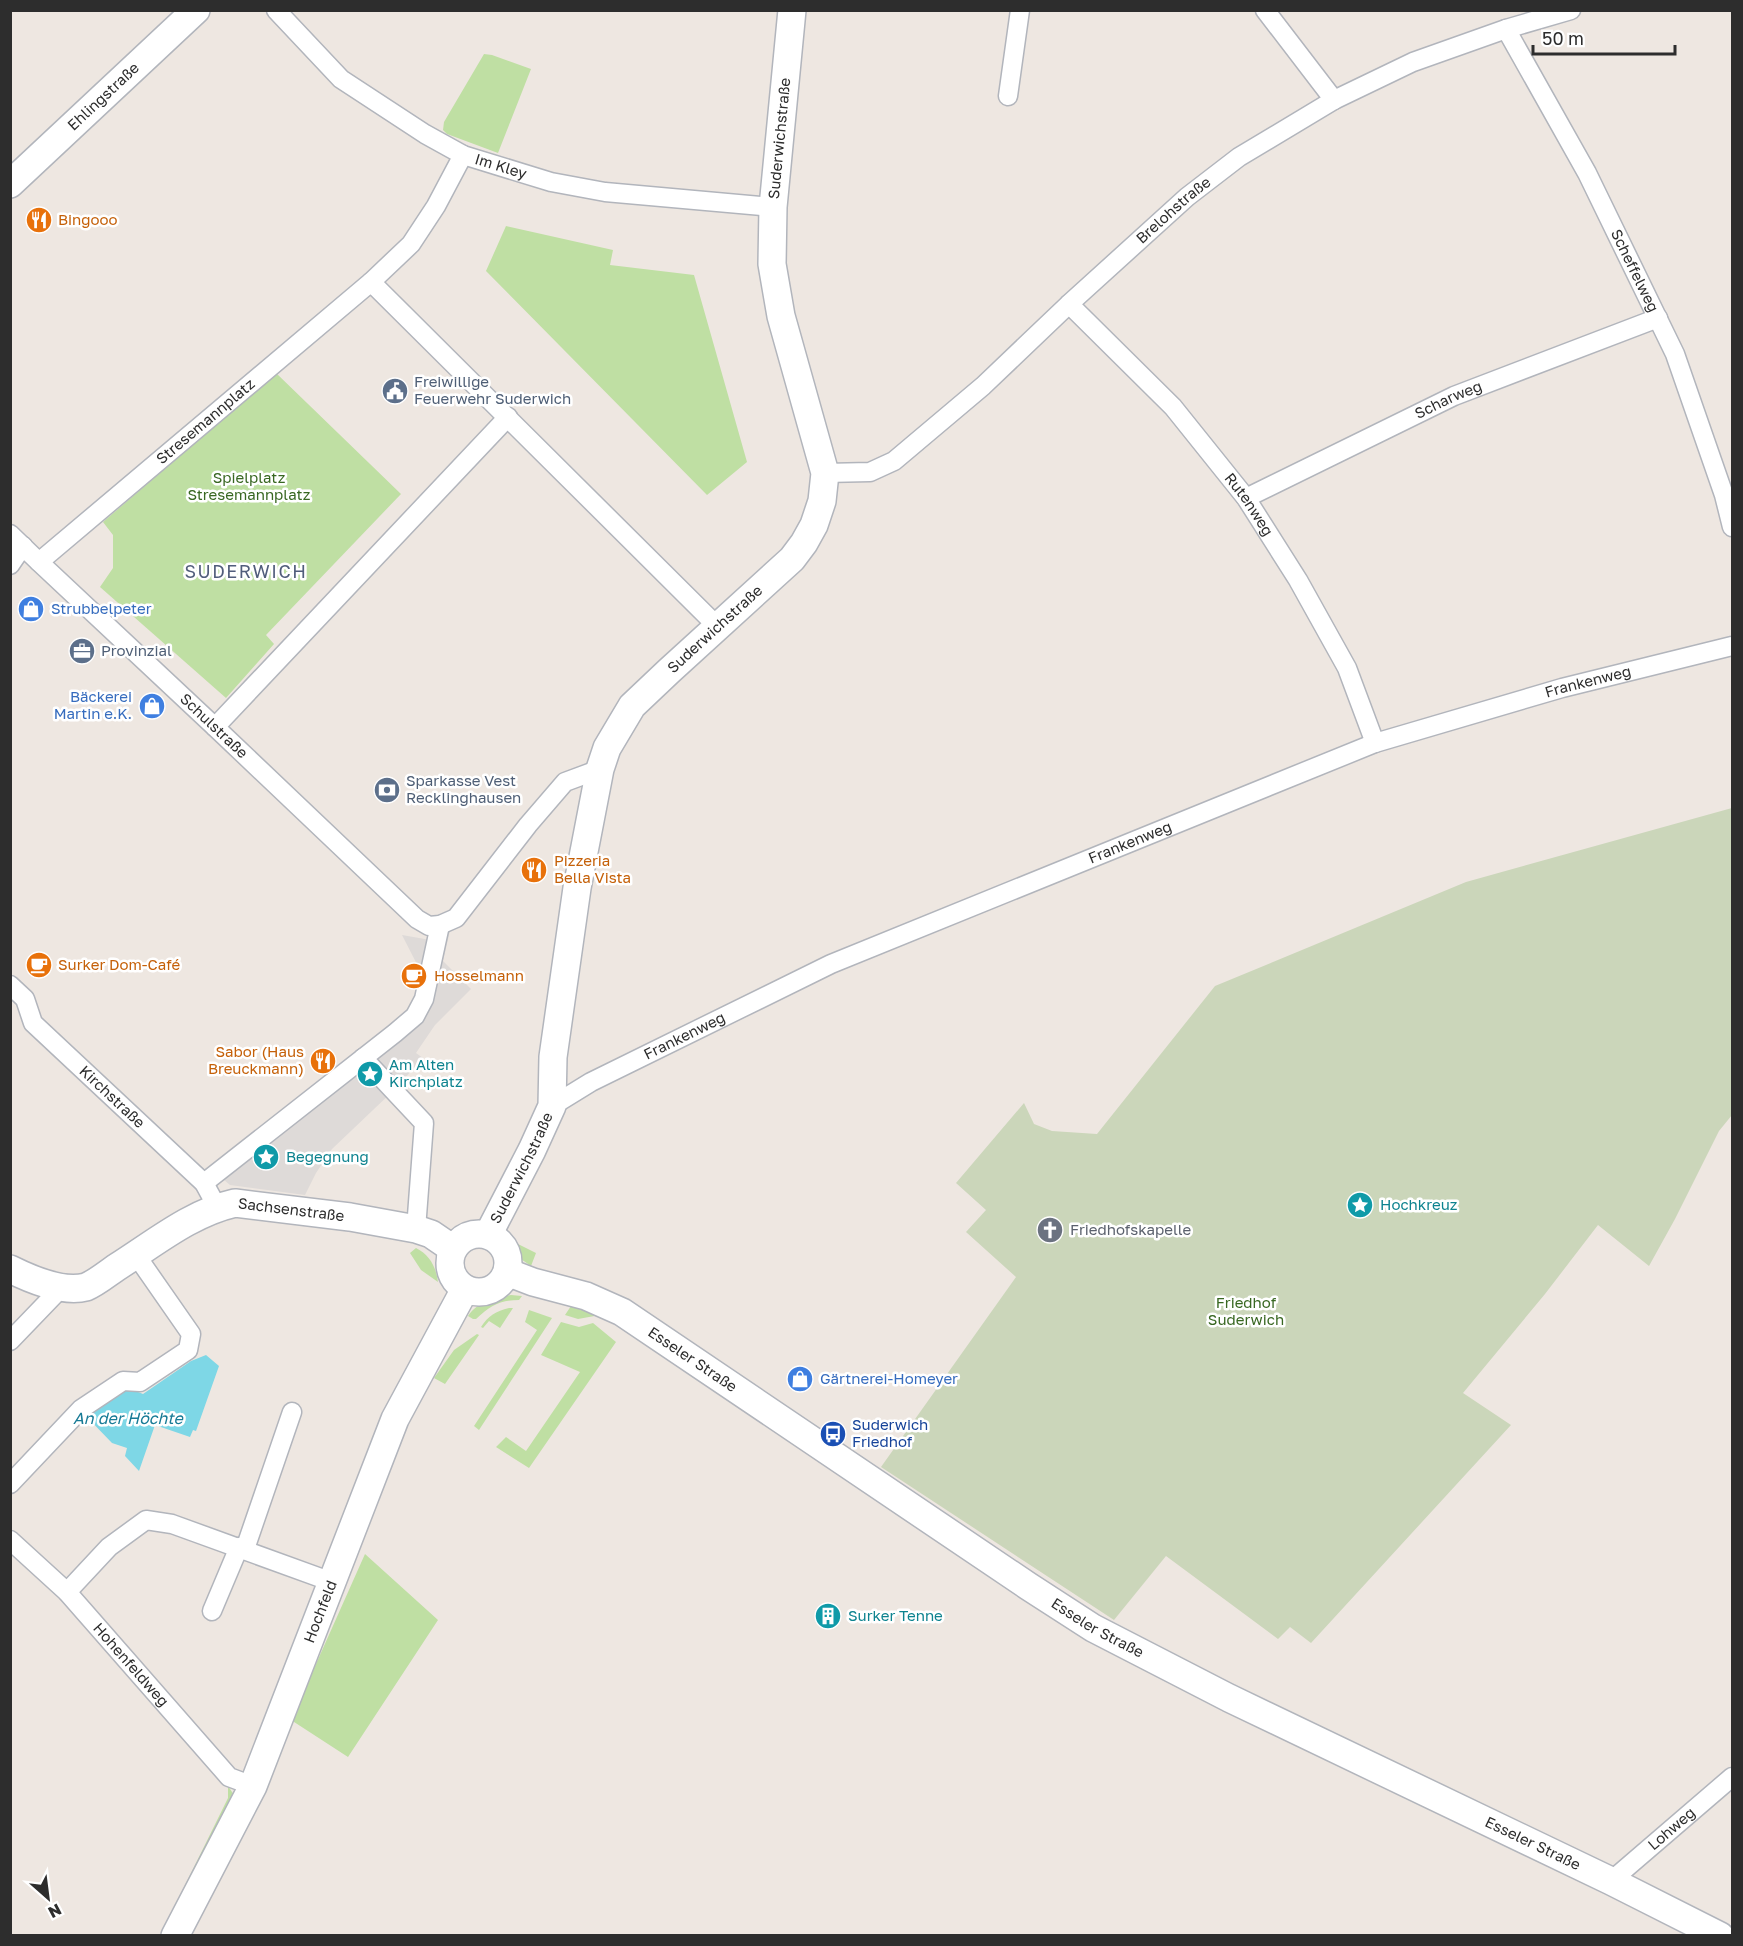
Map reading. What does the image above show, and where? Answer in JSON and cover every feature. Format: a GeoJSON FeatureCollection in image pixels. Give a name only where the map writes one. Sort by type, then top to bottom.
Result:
{"type":"FeatureCollection","features":[{"type":"Feature","properties":{"kind":"main road","name":"Ehlingstraße"},"geometry":{"type":"LineString","coordinates":[[10,184],[196,10]]}},
{"type":"Feature","properties":{"kind":"main road","name":"Suderwichstraße"},"geometry":{"type":"LineString","coordinates":[[488,1235],[522,1171],[552,1106],[553,1058],[577,888],[600,768],[608,748],[632,706],[792,559],[814,525],[822,501],[825,473],[782,316],[772,264],[773,207],[792,10]]}},
{"type":"Feature","properties":{"kind":"main road","name":"Sachsenstraße"},"geometry":{"type":"LineString","coordinates":[[62,1288],[86,1287],[192,1219],[217,1207],[235,1203],[350,1217],[416,1229],[431,1234],[453,1249]]}},
{"type":"Feature","properties":{"kind":"main road"},"geometry":{"type":"LineString","coordinates":[[480,1234],[488,1235],[498,1241],[505,1250],[508,1261],[507,1272],[497,1286],[490,1290],[482,1293],[465,1289],[454,1279],[450,1256],[453,1249],[464,1238],[480,1234]]}},
{"type":"Feature","properties":{"kind":"main road"},"geometry":{"type":"LineString","coordinates":[[10,1269],[27,1278],[62,1288]]}},
{"type":"Feature","properties":{"kind":"main road","name":"Esseler Straße"},"geometry":{"type":"LineString","coordinates":[[507,1272],[533,1282],[586,1296],[622,1312],[1093,1628],[1240,1703],[1720,1935]]}},
{"type":"Feature","properties":{"kind":"main road","name":"Hochfeld"},"geometry":{"type":"LineString","coordinates":[[175,1935],[253,1786],[395,1419],[465,1289]]}},
{"type":"Feature","properties":{"kind":"street","name":"Im Kley"},"geometry":{"type":"LineString","coordinates":[[276,10],[342,79],[425,134],[463,155],[551,182],[605,192],[773,207]]}},
{"type":"Feature","properties":{"kind":"street"},"geometry":{"type":"LineString","coordinates":[[1008,96],[1020,10]]}},
{"type":"Feature","properties":{"kind":"street"},"geometry":{"type":"LineString","coordinates":[[1265,10],[1334,100]]}},
{"type":"Feature","properties":{"kind":"street","name":"Brelohstraße"},"geometry":{"type":"LineString","coordinates":[[825,473],[870,472],[894,461],[983,386],[1187,197],[1239,157],[1334,100],[1413,62],[1506,29],[1571,10]]}},
{"type":"Feature","properties":{"kind":"street","name":"Scheffelweg"},"geometry":{"type":"LineString","coordinates":[[1506,29],[1587,173],[1675,354],[1724,495],[1732,526]]}},
{"type":"Feature","properties":{"kind":"street","name":"Stresemannplatz"},"geometry":{"type":"LineString","coordinates":[[39,562],[371,282],[411,244],[436,206],[463,155]]}},
{"type":"Feature","properties":{"kind":"street"},"geometry":{"type":"LineString","coordinates":[[371,282],[718,627]]}},
{"type":"Feature","properties":{"kind":"street","name":"Rutenweg"},"geometry":{"type":"LineString","coordinates":[[1069,304],[1173,407],[1246,498],[1298,580],[1347,669],[1375,743]]}},
{"type":"Feature","properties":{"kind":"street","name":"Scharweg"},"geometry":{"type":"LineString","coordinates":[[1246,498],[1454,396],[1658,318]]}},
{"type":"Feature","properties":{"kind":"street"},"geometry":{"type":"LineString","coordinates":[[215,727],[508,417]]}},
{"type":"Feature","properties":{"kind":"street"},"geometry":{"type":"LineString","coordinates":[[10,565],[17,540]]}},
{"type":"Feature","properties":{"kind":"street","name":"Schulstraße"},"geometry":{"type":"LineString","coordinates":[[17,540],[417,920],[429,926],[440,925]]}},
{"type":"Feature","properties":{"kind":"street","name":"Frankenweg"},"geometry":{"type":"LineString","coordinates":[[552,1106],[591,1082],[831,964],[1375,743],[1562,688],[1732,646]]}},
{"type":"Feature","properties":{"kind":"street"},"geometry":{"type":"LineString","coordinates":[[204,1183],[415,1016],[424,999],[440,925],[456,918],[528,825],[565,782],[600,768]]}},
{"type":"Feature","properties":{"kind":"street","name":"Kirchstraße"},"geometry":{"type":"LineString","coordinates":[[10,985],[25,999],[33,1023],[204,1183],[217,1207]]}},
{"type":"Feature","properties":{"kind":"street"},"geometry":{"type":"LineString","coordinates":[[363,1058],[424,1123],[416,1229]]}},
{"type":"Feature","properties":{"kind":"street"},"geometry":{"type":"LineString","coordinates":[[10,1484],[81,1409],[123,1381],[140,1382],[188,1350],[191,1334],[136,1255]]}},
{"type":"Feature","properties":{"kind":"street"},"geometry":{"type":"LineString","coordinates":[[10,1341],[62,1288]]}},
{"type":"Feature","properties":{"kind":"street"},"geometry":{"type":"LineString","coordinates":[[212,1611],[242,1548],[292,1412]]}},
{"type":"Feature","properties":{"kind":"street"},"geometry":{"type":"LineString","coordinates":[[67,1592],[109,1548],[146,1520],[172,1524],[332,1582]]}},
{"type":"Feature","properties":{"kind":"street","name":"Hohenfeldweg"},"geometry":{"type":"LineString","coordinates":[[10,1540],[67,1592],[229,1777],[253,1786]]}},
{"type":"Feature","properties":{"kind":"street","name":"Lohweg"},"geometry":{"type":"LineString","coordinates":[[1611,1881],[1732,1777]]}},
{"type":"Feature","properties":{"kind":"green space"},"geometry":{"type":"Polygon","coordinates":[[[484,54],[531,69],[498,153],[447,134],[443,130],[444,122],[484,54]]]}},
{"type":"Feature","properties":{"kind":"green space"},"geometry":{"type":"Polygon","coordinates":[[[506,226],[613,250],[610,265],[694,275],[747,462],[707,495],[486,271],[506,226]]]}},
{"type":"Feature","properties":{"kind":"green space","name":"Spielplatz Stresemannplatz"},"geometry":{"type":"Polygon","coordinates":[[[276,373],[401,494],[266,635],[274,644],[226,698],[100,587],[113,568],[113,535],[103,522],[276,373]]]}},
{"type":"Feature","properties":{"kind":"green space","name":"Friedhof Suderwich"},"geometry":{"type":"Polygon","coordinates":[[[1732,808],[1732,1115],[1719,1131],[1649,1266],[1598,1225],[1545,1294],[1463,1393],[1511,1425],[1311,1643],[1290,1627],[1278,1639],[1166,1556],[1114,1620],[881,1467],[1016,1277],[966,1232],[986,1210],[956,1183],[1024,1103],[1034,1124],[1052,1131],[1097,1134],[1215,986],[1466,882],[1732,808]]]}},
{"type":"Feature","properties":{"kind":"green space"},"geometry":{"type":"Polygon","coordinates":[[[510,1240],[536,1253],[531,1266],[518,1257],[510,1240]]]}},
{"type":"Feature","properties":{"kind":"green space"},"geometry":{"type":"Polygon","coordinates":[[[416,1248],[431,1262],[438,1282],[421,1270],[410,1253],[416,1248]]]}},
{"type":"Feature","properties":{"kind":"green space"},"geometry":{"type":"Polygon","coordinates":[[[511,1295],[522,1296],[519,1300],[496,1305],[476,1319],[468,1316],[482,1304],[511,1295]]]}},
{"type":"Feature","properties":{"kind":"green space"},"geometry":{"type":"Polygon","coordinates":[[[571,1306],[600,1315],[578,1319],[565,1315],[571,1306]]]}},
{"type":"Feature","properties":{"kind":"green space"},"geometry":{"type":"Polygon","coordinates":[[[513,1308],[500,1328],[489,1321],[483,1328],[481,1327],[493,1314],[513,1308]]]}},
{"type":"Feature","properties":{"kind":"green space"},"geometry":{"type":"Polygon","coordinates":[[[529,1310],[552,1318],[479,1430],[474,1426],[537,1330],[525,1322],[529,1310]]]}},
{"type":"Feature","properties":{"kind":"green space"},"geometry":{"type":"Polygon","coordinates":[[[561,1322],[579,1327],[593,1323],[616,1342],[529,1468],[496,1447],[506,1437],[526,1451],[580,1372],[541,1355],[561,1322]]]}},
{"type":"Feature","properties":{"kind":"green space"},"geometry":{"type":"Polygon","coordinates":[[[477,1334],[479,1335],[445,1384],[434,1378],[454,1350],[477,1334]]]}},
{"type":"Feature","properties":{"kind":"green space"},"geometry":{"type":"Polygon","coordinates":[[[365,1554],[438,1620],[348,1757],[291,1720],[365,1554]]]}},
{"type":"Feature","properties":{"kind":"green space"},"geometry":{"type":"Polygon","coordinates":[[[228,1786],[234,1795],[172,1935],[160,1936],[228,1798],[228,1786]]]}},
{"type":"Feature","properties":{"kind":"shaded area","name":"Am Alten Kirchplatz"},"geometry":{"type":"Polygon","coordinates":[[[450,931],[443,961],[471,989],[435,1025],[416,1053],[423,1058],[393,1091],[332,1149],[305,1195],[230,1185],[210,1168],[414,1008],[424,978],[402,935],[436,941],[450,931]]]}},
{"type":"Feature","properties":{"kind":"water","name":"An der Höchte"},"geometry":{"type":"Polygon","coordinates":[[[206,1355],[219,1366],[196,1431],[193,1430],[190,1437],[155,1425],[139,1471],[125,1456],[127,1448],[112,1443],[85,1415],[126,1387],[143,1394],[191,1361],[206,1355]]]}},
{"type":"Feature","properties":{"kind":"place","name":"Bingooo"},"geometry":{"type":"Point","coordinates":[39,220]}},
{"type":"Feature","properties":{"kind":"place","name":"Freiwillige Feuerwehr Suderwich"},"geometry":{"type":"Point","coordinates":[395,391]}},
{"type":"Feature","properties":{"kind":"place","name":"Strubbelpeter"},"geometry":{"type":"Point","coordinates":[31,609]}},
{"type":"Feature","properties":{"kind":"place","name":"Provinzial"},"geometry":{"type":"Point","coordinates":[82,651]}},
{"type":"Feature","properties":{"kind":"place","name":"Bäckerei Martin e.K."},"geometry":{"type":"Point","coordinates":[152,706]}},
{"type":"Feature","properties":{"kind":"place","name":"Sparkasse Vest Recklinghausen"},"geometry":{"type":"Point","coordinates":[387,790]}},
{"type":"Feature","properties":{"kind":"place","name":"Pizzeria Bella Vista"},"geometry":{"type":"Point","coordinates":[534,870]}},
{"type":"Feature","properties":{"kind":"place","name":"Surker Dom-Café"},"geometry":{"type":"Point","coordinates":[39,965]}},
{"type":"Feature","properties":{"kind":"place","name":"Hosselmann"},"geometry":{"type":"Point","coordinates":[414,976]}},
{"type":"Feature","properties":{"kind":"place","name":"Sabor (Haus Breuckmann)"},"geometry":{"type":"Point","coordinates":[323,1061]}},
{"type":"Feature","properties":{"kind":"place","name":"Am Alten Kirchplatz"},"geometry":{"type":"Point","coordinates":[370,1074]}},
{"type":"Feature","properties":{"kind":"place","name":"Begegnung"},"geometry":{"type":"Point","coordinates":[266,1157]}},
{"type":"Feature","properties":{"kind":"place","name":"Hochkreuz"},"geometry":{"type":"Point","coordinates":[1360,1205]}},
{"type":"Feature","properties":{"kind":"place","name":"Friedhofskapelle"},"geometry":{"type":"Point","coordinates":[1050,1230]}},
{"type":"Feature","properties":{"kind":"place","name":"Gärtnerei-Homeyer"},"geometry":{"type":"Point","coordinates":[800,1379]}},
{"type":"Feature","properties":{"kind":"place","name":"Suderwich Friedhof"},"geometry":{"type":"Point","coordinates":[833,1434]}},
{"type":"Feature","properties":{"kind":"place","name":"Surker Tenne"},"geometry":{"type":"Point","coordinates":[828,1616]}},
{"type":"Feature","properties":{"kind":"district","name":"SUDERWICH"},"geometry":{"type":"Point","coordinates":[246,572]}}]}
